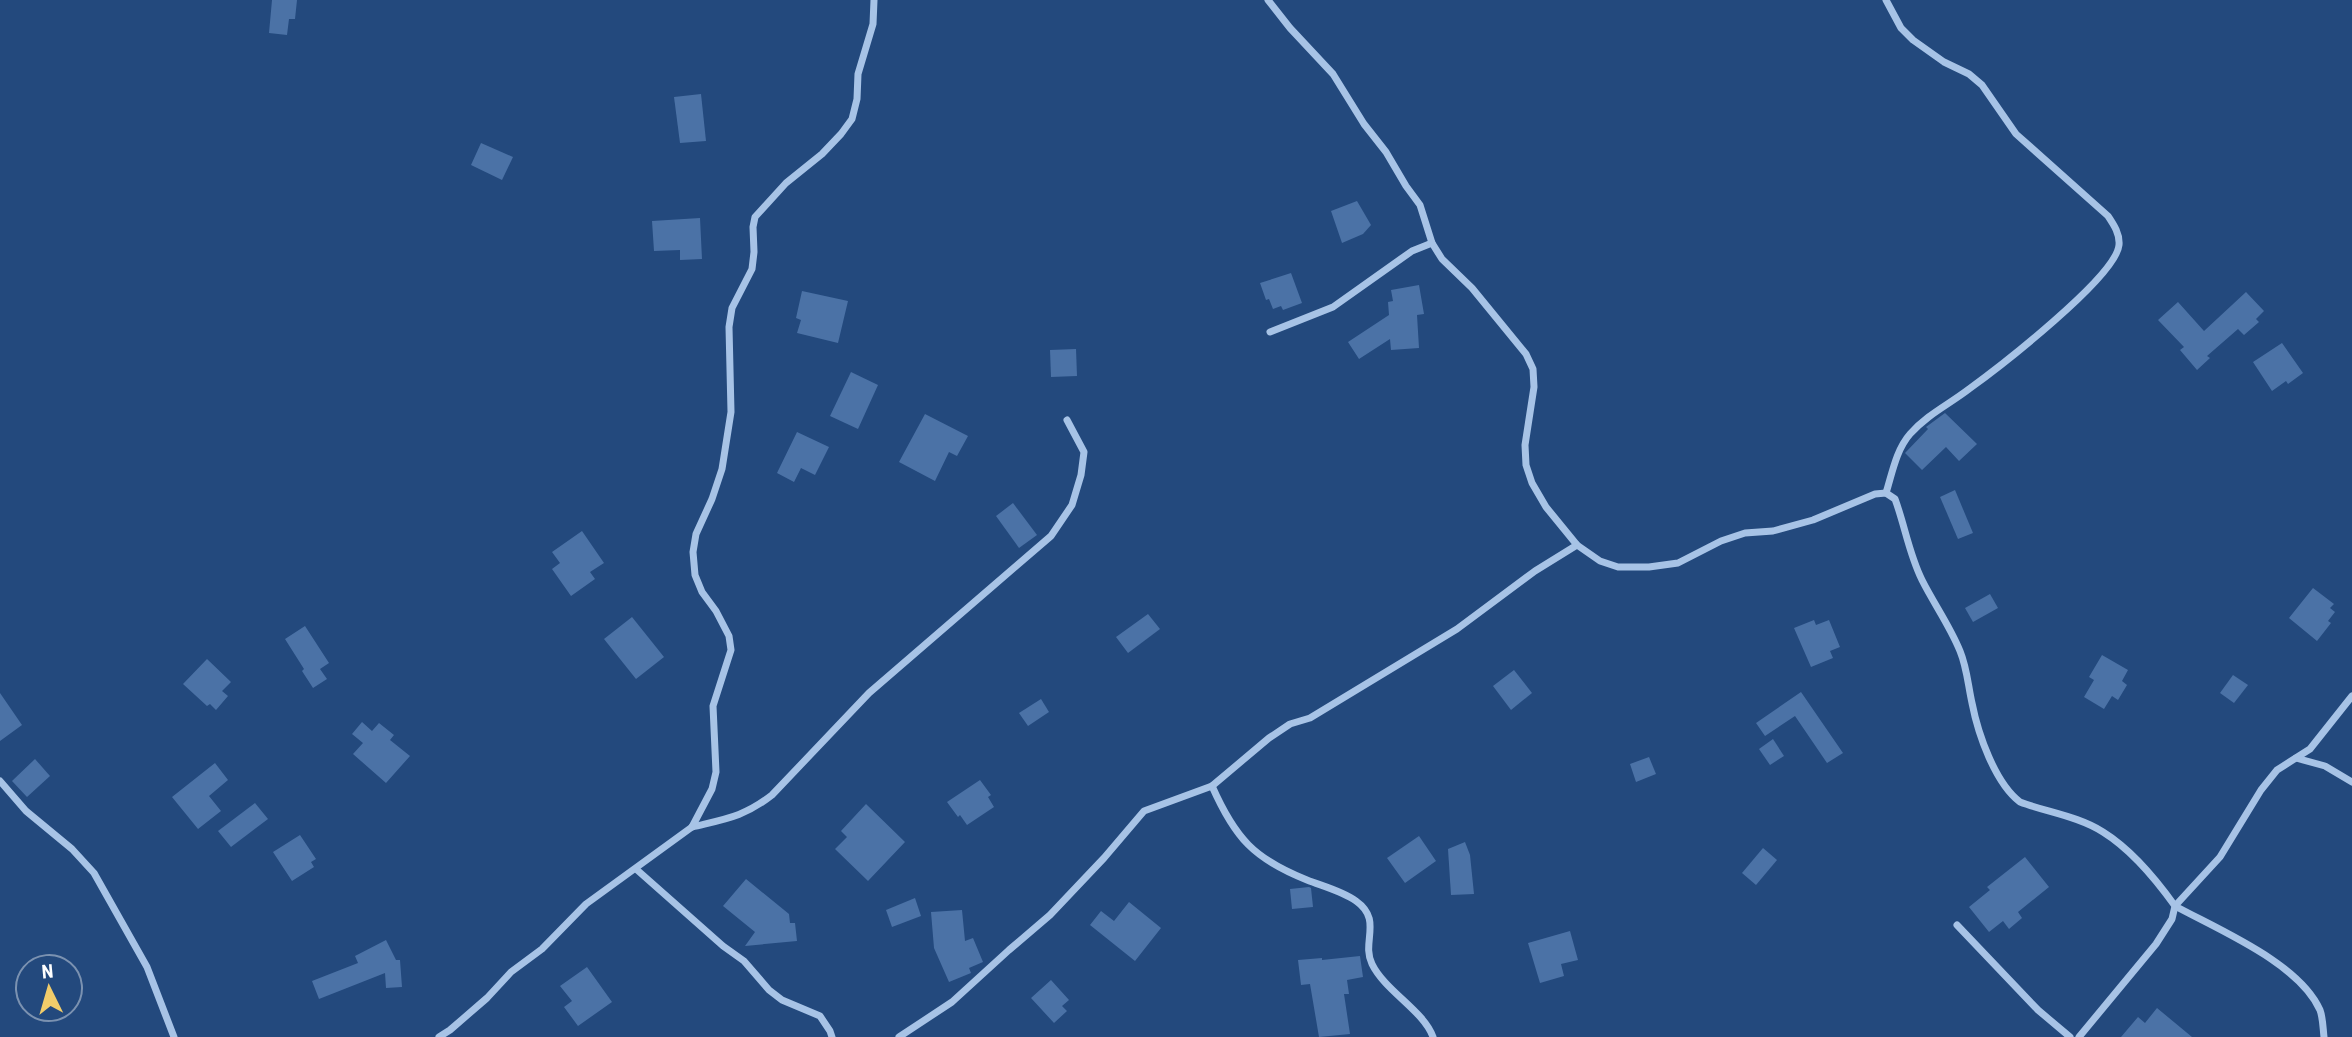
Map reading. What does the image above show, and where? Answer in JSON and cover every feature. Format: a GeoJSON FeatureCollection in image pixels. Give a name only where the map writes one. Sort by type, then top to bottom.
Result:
{"type":"FeatureCollection","features":[{"type":"Feature","properties":{"kind":"street"},"geometry":{"type":"LineString","coordinates":[[692,827],[712,789],[716,772],[713,706],[731,650],[730,636],[698,584],[693,552],[696,534],[712,499],[724,457],[731,412],[729,327],[732,308],[752,269],[755,217],[786,183],[822,154],[852,119],[857,99],[858,74],[873,24],[874,0]]}},
{"type":"Feature","properties":{"kind":"street"},"geometry":{"type":"LineString","coordinates":[[1268,0],[1333,74],[1364,124],[1386,152],[1420,205],[1432,243],[1442,259],[1472,288],[1525,354],[1533,369],[1535,387],[1525,445],[1526,465],[1532,483],[1546,507],[1577,545],[1600,561],[1618,568],[1678,563],[1721,541],[1745,533],[1773,531],[1813,520],[1875,494],[1886,493],[1895,499],[1909,551],[1960,651],[1968,673],[1975,719],[1993,767],[2008,794],[2020,802],[2101,831],[2128,851],[2175,906],[2258,951],[2289,972],[2305,988],[2320,1011],[2324,1037]]}},
{"type":"Feature","properties":{"kind":"street"},"geometry":{"type":"LineString","coordinates":[[1886,0],[1901,28],[1913,40],[1944,62],[1969,74],[1982,85],[2016,134],[2108,216],[2117,229],[2119,246],[2109,266],[2020,350],[1958,397],[1929,414],[1907,437],[1894,464],[1886,493]]}},
{"type":"Feature","properties":{"kind":"street"},"geometry":{"type":"LineString","coordinates":[[1270,332],[1333,307],[1412,251],[1432,243]]}},
{"type":"Feature","properties":{"kind":"street"},"geometry":{"type":"LineString","coordinates":[[439,1037],[487,998],[511,972],[542,948],[586,904],[636,869],[656,851],[692,827],[745,813],[772,795],[869,693],[1051,536],[1072,505],[1081,475],[1084,452],[1068,421]]}},
{"type":"Feature","properties":{"kind":"street"},"geometry":{"type":"LineString","coordinates":[[899,1037],[952,1002],[1050,915],[1104,859],[1144,811],[1212,786],[1269,738],[1290,724],[1311,718],[1457,629],[1535,571],[1577,545]]}},
{"type":"Feature","properties":{"kind":"street"},"geometry":{"type":"LineString","coordinates":[[2079,1037],[2157,944],[2172,919],[2175,906],[2220,857],[2261,790],[2277,770],[2310,749],[2352,696]]}},
{"type":"Feature","properties":{"kind":"street"},"geometry":{"type":"LineString","coordinates":[[2296,758],[2325,766],[2352,782]]}},
{"type":"Feature","properties":{"kind":"street"},"geometry":{"type":"LineString","coordinates":[[0,781],[26,811],[72,849],[94,873],[146,967],[174,1037]]}},
{"type":"Feature","properties":{"kind":"street"},"geometry":{"type":"LineString","coordinates":[[1212,786],[1226,817],[1245,842],[1270,864],[1356,901],[1368,913],[1371,928],[1368,951],[1371,964],[1389,987],[1428,1026],[1433,1037]]}},
{"type":"Feature","properties":{"kind":"street"},"geometry":{"type":"LineString","coordinates":[[636,869],[723,946],[744,961],[769,990],[782,1000],[820,1016],[832,1037]]}},
{"type":"Feature","properties":{"kind":"street"},"geometry":{"type":"LineString","coordinates":[[1957,925],[2038,1010],[2070,1037]]}},
{"type":"Feature","properties":{"kind":"building"},"geometry":{"type":"Polygon","coordinates":[[[272,0],[297,0],[295,19],[289,19],[287,35],[269,33],[272,0]]]}},
{"type":"Feature","properties":{"kind":"building"},"geometry":{"type":"Polygon","coordinates":[[[701,94],[706,141],[680,143],[674,97],[701,94]]]}},
{"type":"Feature","properties":{"kind":"building"},"geometry":{"type":"Polygon","coordinates":[[[481,143],[513,157],[502,180],[471,165],[481,143]]]}},
{"type":"Feature","properties":{"kind":"building"},"geometry":{"type":"Polygon","coordinates":[[[1357,201],[1371,225],[1363,234],[1342,243],[1331,211],[1357,201]]]}},
{"type":"Feature","properties":{"kind":"building"},"geometry":{"type":"Polygon","coordinates":[[[700,218],[702,259],[680,260],[680,250],[654,251],[652,221],[700,218]]]}},
{"type":"Feature","properties":{"kind":"building"},"geometry":{"type":"Polygon","coordinates":[[[1291,273],[1302,303],[1283,310],[1281,306],[1273,309],[1269,299],[1266,300],[1260,283],[1291,273]]]}},
{"type":"Feature","properties":{"kind":"building"},"geometry":{"type":"Polygon","coordinates":[[[1419,285],[1424,314],[1417,315],[1419,348],[1391,350],[1390,339],[1359,359],[1348,342],[1389,315],[1388,302],[1393,301],[1391,290],[1419,285]]]}},
{"type":"Feature","properties":{"kind":"building"},"geometry":{"type":"Polygon","coordinates":[[[802,291],[848,301],[838,343],[797,333],[801,320],[796,318],[802,291]]]}},
{"type":"Feature","properties":{"kind":"building"},"geometry":{"type":"Polygon","coordinates":[[[2246,292],[2264,311],[2256,319],[2259,322],[2244,335],[2238,329],[2207,356],[2210,358],[2197,370],[2180,350],[2184,347],[2158,320],[2178,302],[2204,331],[2246,292]]]}},
{"type":"Feature","properties":{"kind":"building"},"geometry":{"type":"Polygon","coordinates":[[[2282,343],[2303,373],[2272,391],[2253,362],[2282,343]]]}},
{"type":"Feature","properties":{"kind":"building"},"geometry":{"type":"Polygon","coordinates":[[[1076,349],[1077,376],[1051,377],[1050,350],[1076,349]]]}},
{"type":"Feature","properties":{"kind":"building"},"geometry":{"type":"Polygon","coordinates":[[[851,372],[878,385],[858,429],[830,416],[851,372]]]}},
{"type":"Feature","properties":{"kind":"building"},"geometry":{"type":"Polygon","coordinates":[[[1945,413],[1977,444],[1959,461],[1946,447],[1922,470],[1905,453],[1928,429],[1926,427],[1945,413]]]}},
{"type":"Feature","properties":{"kind":"building"},"geometry":{"type":"Polygon","coordinates":[[[925,414],[968,436],[957,456],[949,452],[935,481],[899,462],[925,414]]]}},
{"type":"Feature","properties":{"kind":"building"},"geometry":{"type":"Polygon","coordinates":[[[797,432],[829,447],[815,475],[801,468],[794,482],[777,473],[797,432]]]}},
{"type":"Feature","properties":{"kind":"building"},"geometry":{"type":"Polygon","coordinates":[[[1955,490],[1973,533],[1958,539],[1940,497],[1955,490]]]}},
{"type":"Feature","properties":{"kind":"building"},"geometry":{"type":"Polygon","coordinates":[[[1013,503],[1037,535],[1019,548],[996,516],[1013,503]]]}},
{"type":"Feature","properties":{"kind":"building"},"geometry":{"type":"Polygon","coordinates":[[[582,531],[604,563],[590,572],[595,579],[571,596],[552,569],[560,563],[552,552],[582,531]]]}},
{"type":"Feature","properties":{"kind":"building"},"geometry":{"type":"Polygon","coordinates":[[[2313,588],[2334,604],[2330,608],[2335,612],[2328,621],[2331,623],[2317,641],[2289,618],[2313,588]]]}},
{"type":"Feature","properties":{"kind":"building"},"geometry":{"type":"Polygon","coordinates":[[[1990,594],[1998,608],[1973,622],[1965,608],[1990,594]]]}},
{"type":"Feature","properties":{"kind":"building"},"geometry":{"type":"Polygon","coordinates":[[[1148,614],[1160,629],[1128,653],[1116,637],[1148,614]]]}},
{"type":"Feature","properties":{"kind":"building"},"geometry":{"type":"Polygon","coordinates":[[[632,617],[664,657],[636,679],[604,639],[632,617]]]}},
{"type":"Feature","properties":{"kind":"building"},"geometry":{"type":"Polygon","coordinates":[[[1814,620],[1816,625],[1829,620],[1840,647],[1830,651],[1833,658],[1811,667],[1794,628],[1814,620]]]}},
{"type":"Feature","properties":{"kind":"building"},"geometry":{"type":"Polygon","coordinates":[[[305,626],[329,663],[320,669],[327,679],[313,688],[285,639],[305,626]]]}},
{"type":"Feature","properties":{"kind":"building"},"geometry":{"type":"Polygon","coordinates":[[[2102,655],[2128,670],[2122,681],[2127,685],[2118,700],[2112,696],[2104,709],[2084,697],[2094,680],[2089,677],[2102,655]]]}},
{"type":"Feature","properties":{"kind":"building"},"geometry":{"type":"Polygon","coordinates":[[[207,659],[231,682],[222,691],[228,696],[216,710],[210,704],[207,706],[183,684],[207,659]]]}},
{"type":"Feature","properties":{"kind":"building"},"geometry":{"type":"Polygon","coordinates":[[[1514,670],[1532,693],[1511,710],[1493,686],[1514,670]]]}},
{"type":"Feature","properties":{"kind":"building"},"geometry":{"type":"Polygon","coordinates":[[[2233,675],[2248,685],[2234,703],[2220,693],[2233,675]]]}},
{"type":"Feature","properties":{"kind":"building"},"geometry":{"type":"Polygon","coordinates":[[[1801,692],[1843,753],[1827,763],[1795,716],[1765,736],[1756,723],[1801,692]]]}},
{"type":"Feature","properties":{"kind":"building"},"geometry":{"type":"Polygon","coordinates":[[[0,693],[22,725],[0,741],[0,693]]]}},
{"type":"Feature","properties":{"kind":"building"},"geometry":{"type":"Polygon","coordinates":[[[1041,699],[1049,712],[1028,726],[1019,713],[1041,699]]]}},
{"type":"Feature","properties":{"kind":"building"},"geometry":{"type":"Polygon","coordinates":[[[362,722],[372,731],[379,723],[394,735],[390,740],[410,756],[386,783],[353,754],[363,743],[352,734],[362,722]]]}},
{"type":"Feature","properties":{"kind":"building"},"geometry":{"type":"Polygon","coordinates":[[[1773,739],[1784,756],[1770,765],[1759,749],[1773,739]]]}},
{"type":"Feature","properties":{"kind":"building"},"geometry":{"type":"Polygon","coordinates":[[[1649,757],[1656,774],[1636,782],[1630,764],[1649,757]]]}},
{"type":"Feature","properties":{"kind":"building"},"geometry":{"type":"Polygon","coordinates":[[[35,759],[50,776],[27,797],[12,781],[35,759]]]}},
{"type":"Feature","properties":{"kind":"building"},"geometry":{"type":"Polygon","coordinates":[[[215,763],[228,780],[209,796],[221,811],[198,829],[172,797],[215,763]]]}},
{"type":"Feature","properties":{"kind":"building"},"geometry":{"type":"Polygon","coordinates":[[[980,780],[991,795],[988,797],[994,807],[967,825],[947,802],[980,780]]]}},
{"type":"Feature","properties":{"kind":"building"},"geometry":{"type":"Polygon","coordinates":[[[255,803],[268,819],[231,847],[218,831],[255,803]]]}},
{"type":"Feature","properties":{"kind":"building"},"geometry":{"type":"Polygon","coordinates":[[[866,804],[905,842],[868,881],[835,849],[847,837],[841,831],[866,804]]]}},
{"type":"Feature","properties":{"kind":"building"},"geometry":{"type":"Polygon","coordinates":[[[300,835],[316,859],[311,862],[314,867],[292,881],[273,852],[300,835]]]}},
{"type":"Feature","properties":{"kind":"building"},"geometry":{"type":"Polygon","coordinates":[[[1419,836],[1436,861],[1405,883],[1387,858],[1419,836]]]}},
{"type":"Feature","properties":{"kind":"building"},"geometry":{"type":"Polygon","coordinates":[[[1465,842],[1470,855],[1474,894],[1451,895],[1448,849],[1465,842]]]}},
{"type":"Feature","properties":{"kind":"building"},"geometry":{"type":"Polygon","coordinates":[[[1763,848],[1777,860],[1756,885],[1742,873],[1763,848]]]}},
{"type":"Feature","properties":{"kind":"building"},"geometry":{"type":"Polygon","coordinates":[[[2025,857],[2049,887],[2018,912],[2022,918],[2009,929],[2003,921],[1989,932],[1969,907],[1990,890],[1987,887],[2025,857]]]}},
{"type":"Feature","properties":{"kind":"building"},"geometry":{"type":"Polygon","coordinates":[[[746,879],[789,914],[790,923],[795,923],[797,941],[745,946],[755,932],[723,906],[746,879]]]}},
{"type":"Feature","properties":{"kind":"building"},"geometry":{"type":"Polygon","coordinates":[[[1309,887],[1313,907],[1292,909],[1290,889],[1309,887]]]}},
{"type":"Feature","properties":{"kind":"building"},"geometry":{"type":"Polygon","coordinates":[[[915,898],[921,916],[892,927],[886,910],[915,898]]]}},
{"type":"Feature","properties":{"kind":"building"},"geometry":{"type":"Polygon","coordinates":[[[1129,902],[1161,928],[1135,961],[1090,925],[1101,911],[1114,921],[1129,902]]]}},
{"type":"Feature","properties":{"kind":"building"},"geometry":{"type":"Polygon","coordinates":[[[962,910],[965,941],[973,938],[983,962],[969,968],[971,973],[949,982],[934,948],[931,912],[962,910]]]}},
{"type":"Feature","properties":{"kind":"building"},"geometry":{"type":"Polygon","coordinates":[[[1570,931],[1578,960],[1561,964],[1564,976],[1540,983],[1528,943],[1570,931]]]}},
{"type":"Feature","properties":{"kind":"building"},"geometry":{"type":"Polygon","coordinates":[[[386,940],[396,960],[400,960],[402,987],[386,988],[385,973],[319,999],[312,981],[358,963],[355,956],[386,940]]]}},
{"type":"Feature","properties":{"kind":"building"},"geometry":{"type":"Polygon","coordinates":[[[1360,956],[1363,977],[1347,980],[1349,994],[1344,994],[1350,1034],[1319,1037],[1310,984],[1301,985],[1298,960],[1360,956]]]}},
{"type":"Feature","properties":{"kind":"building"},"geometry":{"type":"Polygon","coordinates":[[[587,967],[612,1002],[578,1026],[564,1007],[572,1001],[560,986],[587,967]]]}},
{"type":"Feature","properties":{"kind":"building"},"geometry":{"type":"Polygon","coordinates":[[[1051,980],[1069,1000],[1062,1006],[1067,1011],[1054,1023],[1031,998],[1051,980]]]}},
{"type":"Feature","properties":{"kind":"building"},"geometry":{"type":"Polygon","coordinates":[[[2157,1008],[2192,1037],[2121,1037],[2138,1017],[2145,1023],[2157,1008]]]}}]}
